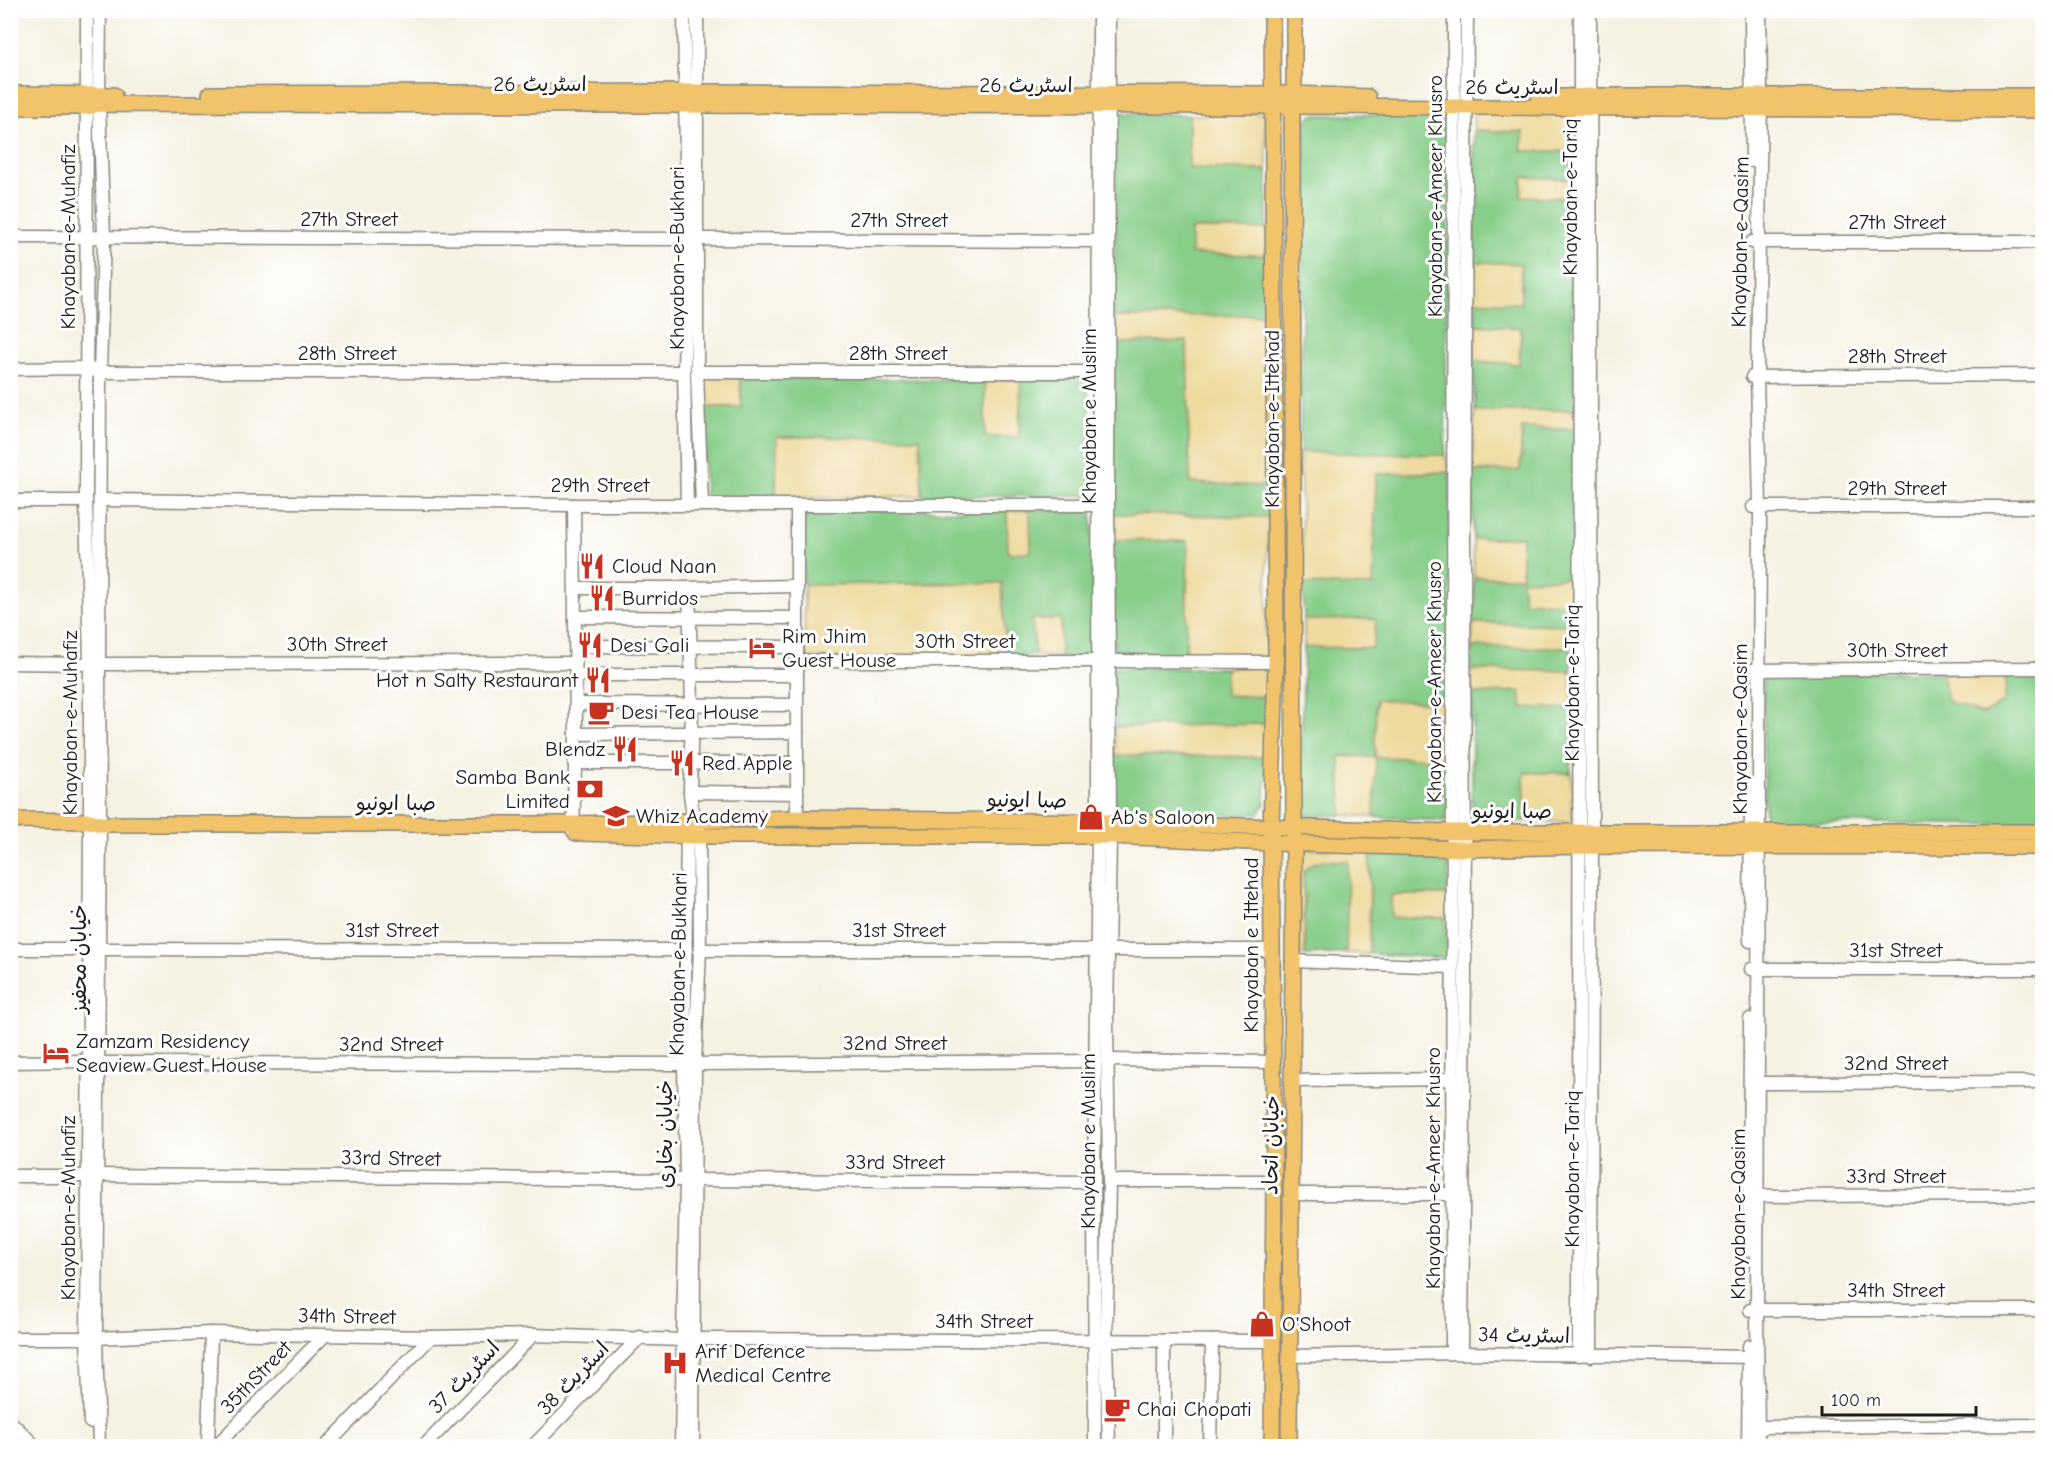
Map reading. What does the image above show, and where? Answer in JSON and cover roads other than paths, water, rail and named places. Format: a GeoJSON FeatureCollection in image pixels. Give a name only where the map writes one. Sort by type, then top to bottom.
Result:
{"type":"FeatureCollection","features":[{"type":"Feature","properties":{"kind":"main road","name":"Khayaban-e-Ittehad"},"geometry":{"type":"LineString","coordinates":[[1271,827],[1276,662],[1272,10]]}},
{"type":"Feature","properties":{"kind":"main road","name":"Khayaban-e-Ittehad"},"geometry":{"type":"LineString","coordinates":[[1294,10],[1294,835]]}},
{"type":"Feature","properties":{"kind":"main road","name":"اسٹریٹ 26"},"geometry":{"type":"LineString","coordinates":[[10,94],[93,100],[690,98],[1293,100],[1461,105],[1585,102],[1757,103],[2043,110]]}},
{"type":"Feature","properties":{"kind":"main road","name":"اسٹریٹ 26"},"geometry":{"type":"LineString","coordinates":[[1757,103],[2043,96]]}},
{"type":"Feature","properties":{"kind":"main road","name":"اسٹریٹ 26"},"geometry":{"type":"LineString","coordinates":[[10,107],[93,100]]}},
{"type":"Feature","properties":{"kind":"main road","name":"صبا ایونیو"},"geometry":{"type":"LineString","coordinates":[[10,829],[94,826],[573,829],[693,825],[797,818],[1104,829],[1272,843],[1294,835]]}},
{"type":"Feature","properties":{"kind":"main road","name":"صبا ایونیو"},"geometry":{"type":"LineString","coordinates":[[10,820],[94,826]]}},
{"type":"Feature","properties":{"kind":"main road","name":"صبا ایونیو"},"geometry":{"type":"LineString","coordinates":[[693,825],[1104,829],[1271,827],[1294,835],[1459,840],[1755,839],[2043,832]]}},
{"type":"Feature","properties":{"kind":"main road","name":"Khayaban e Ittehad"},"geometry":{"type":"LineString","coordinates":[[1271,827],[1273,1062]]}},
{"type":"Feature","properties":{"kind":"main road","name":"خیابان اتحاد"},"geometry":{"type":"LineString","coordinates":[[1289,1446],[1294,835]]}},
{"type":"Feature","properties":{"kind":"main road","name":"صبا ایونیو"},"geometry":{"type":"LineString","coordinates":[[1755,839],[2043,847]]}},
{"type":"Feature","properties":{"kind":"main road"},"geometry":{"type":"LineString","coordinates":[[1272,1446],[1273,1062]]}},
{"type":"Feature","properties":{"kind":"street"},"geometry":{"type":"LineString","coordinates":[[87,10],[93,100]]}},
{"type":"Feature","properties":{"kind":"street"},"geometry":{"type":"LineString","coordinates":[[93,100],[100,10]]}},
{"type":"Feature","properties":{"kind":"street","name":"Khayaban-e-Bukhari"},"geometry":{"type":"LineString","coordinates":[[684,10],[690,98],[692,239],[687,505]]}},
{"type":"Feature","properties":{"kind":"street","name":"Khayaban-e-Bukhari"},"geometry":{"type":"LineString","coordinates":[[690,98],[697,10]]}},
{"type":"Feature","properties":{"kind":"street","name":"Khayaban e Muslim"},"geometry":{"type":"LineString","coordinates":[[1095,1446],[1100,1341],[1108,1255],[1110,1181],[1108,1121],[1102,1061],[1104,184],[1099,10]]}},
{"type":"Feature","properties":{"kind":"street","name":"Khayaban e Muslim"},"geometry":{"type":"LineString","coordinates":[[1103,100],[1109,10]]}},
{"type":"Feature","properties":{"kind":"street","name":"Khayaban-e-Ameer Khusro"},"geometry":{"type":"LineString","coordinates":[[1455,10],[1461,105]]}},
{"type":"Feature","properties":{"kind":"street","name":"Khayaban-e-Ameer Khusro"},"geometry":{"type":"LineString","coordinates":[[1457,1353],[1461,105],[1467,10]]}},
{"type":"Feature","properties":{"kind":"street","name":"Khayaban-e-Tariq"},"geometry":{"type":"LineString","coordinates":[[1580,10],[1585,102],[1585,1356]]}},
{"type":"Feature","properties":{"kind":"street","name":"Khayaban-e-Tariq"},"geometry":{"type":"LineString","coordinates":[[1585,102],[1590,10]]}},
{"type":"Feature","properties":{"kind":"street","name":"Khayaban-e-Qasim"},"geometry":{"type":"LineString","coordinates":[[1751,10],[1757,103]]}},
{"type":"Feature","properties":{"kind":"street","name":"Khayaban-e-Qasim"},"geometry":{"type":"LineString","coordinates":[[1748,1446],[1753,1357],[1756,507],[1754,376],[1760,10]]}},
{"type":"Feature","properties":{"kind":"street","name":"Khayaban-e-Muhafiz"},"geometry":{"type":"LineString","coordinates":[[93,100],[88,237],[86,501],[94,664]]}},
{"type":"Feature","properties":{"kind":"street","name":"Khayaban-e-Muhafiz"},"geometry":{"type":"LineString","coordinates":[[93,100],[104,237],[100,372],[101,500],[94,664],[94,826]]}},
{"type":"Feature","properties":{"kind":"street","name":"Khayaban e Muslim"},"geometry":{"type":"LineString","coordinates":[[1104,184],[1100,241],[1104,325],[1098,372],[1103,426],[1099,505],[1104,573]]}},
{"type":"Feature","properties":{"kind":"street","name":"27th Street"},"geometry":{"type":"LineString","coordinates":[[10,237],[1100,241]]}},
{"type":"Feature","properties":{"kind":"street","name":"27th Street"},"geometry":{"type":"LineString","coordinates":[[1755,242],[2043,242]]}},
{"type":"Feature","properties":{"kind":"street","name":"28th Street"},"geometry":{"type":"LineString","coordinates":[[10,369],[87,368],[100,372],[1098,372]]}},
{"type":"Feature","properties":{"kind":"street","name":"Khayaban-e-Bukhari"},"geometry":{"type":"LineString","coordinates":[[690,372],[702,505]]}},
{"type":"Feature","properties":{"kind":"street","name":"28th Street"},"geometry":{"type":"LineString","coordinates":[[1754,376],[2043,375]]}},
{"type":"Feature","properties":{"kind":"street","name":"29th Street"},"geometry":{"type":"LineString","coordinates":[[101,500],[574,505],[1099,505]]}},
{"type":"Feature","properties":{"kind":"street"},"geometry":{"type":"LineString","coordinates":[[10,501],[86,501]]}},
{"type":"Feature","properties":{"kind":"street"},"geometry":{"type":"LineString","coordinates":[[573,829],[576,734],[574,505]]}},
{"type":"Feature","properties":{"kind":"street"},"geometry":{"type":"LineString","coordinates":[[797,505],[797,818]]}},
{"type":"Feature","properties":{"kind":"street","name":"29th Street"},"geometry":{"type":"LineString","coordinates":[[1756,507],[2043,507]]}},
{"type":"Feature","properties":{"kind":"street"},"geometry":{"type":"LineString","coordinates":[[575,588],[797,586]]}},
{"type":"Feature","properties":{"kind":"street","name":"Khayaban-e-Bukhari"},"geometry":{"type":"LineString","coordinates":[[689,588],[692,705],[690,792],[700,950],[690,1064],[691,1180]]}},
{"type":"Feature","properties":{"kind":"street"},"geometry":{"type":"LineString","coordinates":[[576,617],[797,618]]}},
{"type":"Feature","properties":{"kind":"street"},"geometry":{"type":"LineString","coordinates":[[576,646],[797,647]]}},
{"type":"Feature","properties":{"kind":"street","name":"30th Street"},"geometry":{"type":"LineString","coordinates":[[797,661],[1276,662]]}},
{"type":"Feature","properties":{"kind":"street","name":"30th Street"},"geometry":{"type":"LineString","coordinates":[[10,663],[576,669],[691,674],[797,675]]}},
{"type":"Feature","properties":{"kind":"street","name":"30th Street"},"geometry":{"type":"LineString","coordinates":[[1755,670],[2043,668]]}},
{"type":"Feature","properties":{"kind":"street"},"geometry":{"type":"LineString","coordinates":[[576,704],[797,705]]}},
{"type":"Feature","properties":{"kind":"street"},"geometry":{"type":"LineString","coordinates":[[576,734],[797,732]]}},
{"type":"Feature","properties":{"kind":"street"},"geometry":{"type":"LineString","coordinates":[[574,763],[797,764]]}},
{"type":"Feature","properties":{"kind":"street"},"geometry":{"type":"LineString","coordinates":[[690,792],[797,793]]}},
{"type":"Feature","properties":{"kind":"street","name":"خیابان بخاری"},"geometry":{"type":"LineString","coordinates":[[690,1064],[686,950],[693,825]]}},
{"type":"Feature","properties":{"kind":"street","name":"خیابان محفیز"},"geometry":{"type":"LineString","coordinates":[[93,949],[94,826]]}},
{"type":"Feature","properties":{"kind":"street","name":"Khayaban-e-Ameer Khusro"},"geometry":{"type":"LineString","coordinates":[[1459,840],[1452,966],[1453,1079],[1459,1145]]}},
{"type":"Feature","properties":{"kind":"street","name":"31st Street"},"geometry":{"type":"LineString","coordinates":[[10,949],[686,950]]}},
{"type":"Feature","properties":{"kind":"street","name":"Khayaban-e-Muhafiz"},"geometry":{"type":"LineString","coordinates":[[92,1175],[93,949]]}},
{"type":"Feature","properties":{"kind":"street","name":"31st Street"},"geometry":{"type":"LineString","coordinates":[[700,950],[1273,950]]}},
{"type":"Feature","properties":{"kind":"street"},"geometry":{"type":"LineString","coordinates":[[1293,961],[1452,966]]}},
{"type":"Feature","properties":{"kind":"street","name":"31st Street"},"geometry":{"type":"LineString","coordinates":[[1754,969],[2043,969]]}},
{"type":"Feature","properties":{"kind":"street","name":"Khayaban e Muslim"},"geometry":{"type":"LineString","coordinates":[[1102,1061],[1095,1120],[1094,1254],[1109,1446]]}},
{"type":"Feature","properties":{"kind":"street","name":"32nd Street"},"geometry":{"type":"LineString","coordinates":[[10,1062],[690,1064],[1273,1062]]}},
{"type":"Feature","properties":{"kind":"street"},"geometry":{"type":"LineString","coordinates":[[1293,1081],[1453,1079]]}},
{"type":"Feature","properties":{"kind":"street","name":"32nd Street"},"geometry":{"type":"LineString","coordinates":[[1754,1083],[2043,1082]]}},
{"type":"Feature","properties":{"kind":"street"},"geometry":{"type":"LineString","coordinates":[[1095,1120],[1108,1121]]}},
{"type":"Feature","properties":{"kind":"street"},"geometry":{"type":"LineString","coordinates":[[90,1446],[92,1175]]}},
{"type":"Feature","properties":{"kind":"street","name":"33rd Street"},"geometry":{"type":"LineString","coordinates":[[10,1176],[1094,1182]]}},
{"type":"Feature","properties":{"kind":"street","name":"خیابان بخاری"},"geometry":{"type":"LineString","coordinates":[[681,1446],[687,1390],[691,1180]]}},
{"type":"Feature","properties":{"kind":"street"},"geometry":{"type":"LineString","coordinates":[[1110,1181],[1274,1181]]}},
{"type":"Feature","properties":{"kind":"street"},"geometry":{"type":"LineString","coordinates":[[1292,1194],[1458,1194]]}},
{"type":"Feature","properties":{"kind":"street","name":"33rd Street"},"geometry":{"type":"LineString","coordinates":[[1754,1196],[2043,1195]]}},
{"type":"Feature","properties":{"kind":"street"},"geometry":{"type":"LineString","coordinates":[[1094,1254],[1108,1255]]}},
{"type":"Feature","properties":{"kind":"street","name":"34th Street"},"geometry":{"type":"LineString","coordinates":[[1753,1310],[2043,1310]]}},
{"type":"Feature","properties":{"kind":"street"},"geometry":{"type":"LineString","coordinates":[[208,1446],[211,1333]]}},
{"type":"Feature","properties":{"kind":"street","name":"34th Street"},"geometry":{"type":"LineString","coordinates":[[10,1338],[91,1338],[211,1333],[431,1337],[533,1335],[688,1339],[1273,1341]]}},
{"type":"Feature","properties":{"kind":"street","name":"35thStreet"},"geometry":{"type":"LineString","coordinates":[[216,1446],[324,1335]]}},
{"type":"Feature","properties":{"kind":"street","name":"اسٹریٹ 37"},"geometry":{"type":"LineString","coordinates":[[424,1446],[533,1335]]}},
{"type":"Feature","properties":{"kind":"street"},"geometry":{"type":"LineString","coordinates":[[326,1446],[431,1337]]}},
{"type":"Feature","properties":{"kind":"street","name":"اسٹریٹ 38"},"geometry":{"type":"LineString","coordinates":[[533,1446],[640,1337]]}},
{"type":"Feature","properties":{"kind":"street"},"geometry":{"type":"LineString","coordinates":[[91,1338],[99,1446]]}},
{"type":"Feature","properties":{"kind":"street"},"geometry":{"type":"LineString","coordinates":[[1164,1341],[1164,1446]]}},
{"type":"Feature","properties":{"kind":"street"},"geometry":{"type":"LineString","coordinates":[[1210,1446],[1212,1341]]}},
{"type":"Feature","properties":{"kind":"street","name":"اسٹریٹ 34"},"geometry":{"type":"LineString","coordinates":[[1291,1356],[1457,1353],[1753,1357]]}},
{"type":"Feature","properties":{"kind":"street","name":"Khayaban-e-Qasim"},"geometry":{"type":"LineString","coordinates":[[1753,1357],[1758,1446]]}},
{"type":"Feature","properties":{"kind":"street","name":"خیابان بخاری"},"geometry":{"type":"LineString","coordinates":[[687,1390],[693,1446]]}},
{"type":"Feature","properties":{"kind":"street"},"geometry":{"type":"LineString","coordinates":[[10,1421],[35,1446]]}},
{"type":"Feature","properties":{"kind":"street"},"geometry":{"type":"LineString","coordinates":[[1758,1427],[2043,1425]]}},
{"type":"Feature","properties":{"kind":"place","name":"Cloud Naan"},"geometry":{"type":"Point","coordinates":[592,566]}},
{"type":"Feature","properties":{"kind":"place","name":"Burridos"},"geometry":{"type":"Point","coordinates":[602,598]}},
{"type":"Feature","properties":{"kind":"place","name":"Desi Gali"},"geometry":{"type":"Point","coordinates":[590,645]}},
{"type":"Feature","properties":{"kind":"place","name":"Rim Jhim Guest House"},"geometry":{"type":"Point","coordinates":[762,648]}},
{"type":"Feature","properties":{"kind":"place","name":"Hot n Salty Restaurant"},"geometry":{"type":"Point","coordinates":[598,680]}},
{"type":"Feature","properties":{"kind":"place","name":"Desi Tea House"},"geometry":{"type":"Point","coordinates":[601,712]}},
{"type":"Feature","properties":{"kind":"place","name":"Blendz"},"geometry":{"type":"Point","coordinates":[625,749]}},
{"type":"Feature","properties":{"kind":"place","name":"Red Apple"},"geometry":{"type":"Point","coordinates":[682,763]}},
{"type":"Feature","properties":{"kind":"place","name":"Samba Bank Limited"},"geometry":{"type":"Point","coordinates":[590,789]}},
{"type":"Feature","properties":{"kind":"place","name":"Whiz Academy"},"geometry":{"type":"Point","coordinates":[616,816]}},
{"type":"Feature","properties":{"kind":"place","name":"Ab's Saloon"},"geometry":{"type":"Point","coordinates":[1091,817]}},
{"type":"Feature","properties":{"kind":"place","name":"Zamzam Residency Seaview Guest House"},"geometry":{"type":"Point","coordinates":[56,1053]}},
{"type":"Feature","properties":{"kind":"place","name":"O'Shoot"},"geometry":{"type":"Point","coordinates":[1262,1324]}},
{"type":"Feature","properties":{"kind":"place","name":"Arif Defence Medical Centre"},"geometry":{"type":"Point","coordinates":[675,1363]}},
{"type":"Feature","properties":{"kind":"place","name":"Chai Chopati"},"geometry":{"type":"Point","coordinates":[1117,1409]}}]}
